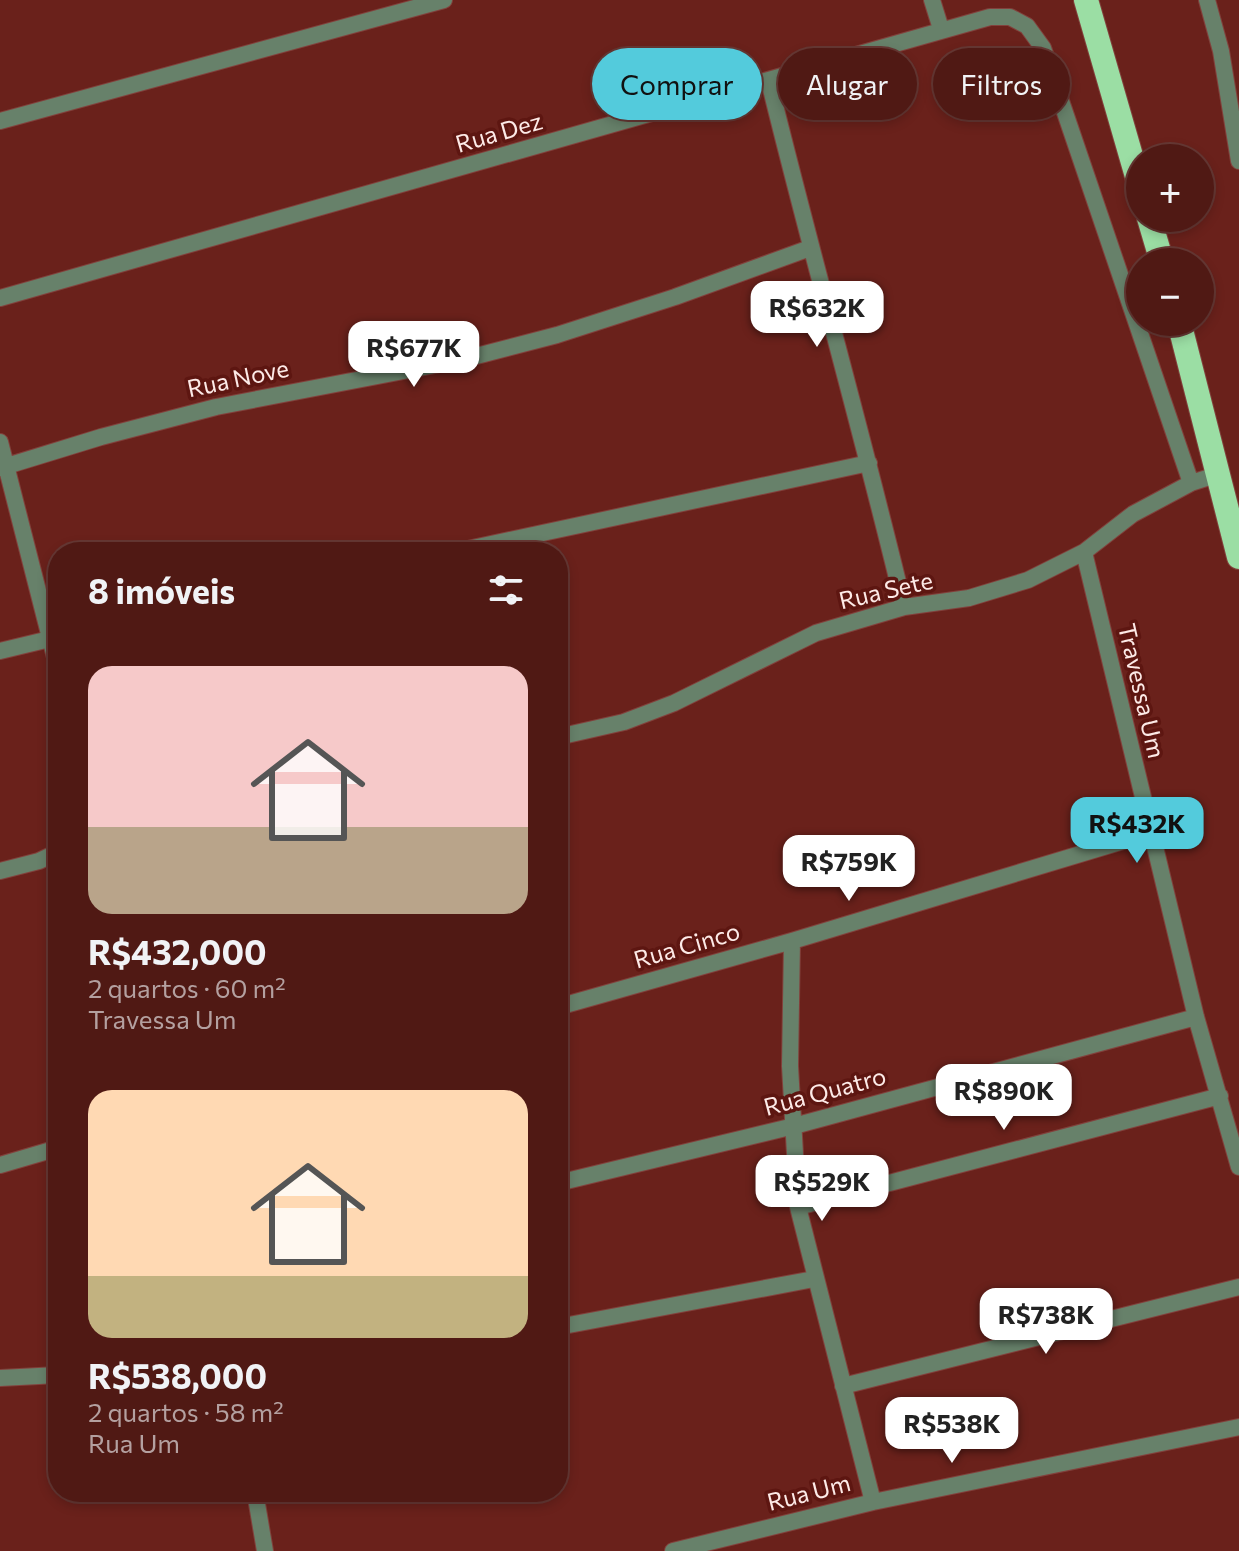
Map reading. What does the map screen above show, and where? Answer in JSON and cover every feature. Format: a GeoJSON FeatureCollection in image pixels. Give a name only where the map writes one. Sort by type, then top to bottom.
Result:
{"type":"FeatureCollection","features":[{"type":"Feature","properties":{"kind":"highway"},"geometry":{"type":"LineString","coordinates":[[1086,0],[1128,144]]}},
{"type":"Feature","properties":{"kind":"highway"},"geometry":{"type":"LineString","coordinates":[[1182,336],[1239,557]]}},
{"type":"Feature","properties":{"kind":"street"},"geometry":{"type":"LineString","coordinates":[[0,121],[444,0]]}},
{"type":"Feature","properties":{"kind":"street"},"geometry":{"type":"LineString","coordinates":[[932,0],[941,29]]}},
{"type":"Feature","properties":{"kind":"street"},"geometry":{"type":"LineString","coordinates":[[1207,0],[1221,51],[1239,161]]}},
{"type":"Feature","properties":{"kind":"street","name":"Rua Dez"},"geometry":{"type":"LineString","coordinates":[[0,298],[769,81],[941,29],[990,17],[1010,17],[1027,26],[1043,48],[1191,483]]}},
{"type":"Feature","properties":{"kind":"street"},"geometry":{"type":"LineString","coordinates":[[769,81],[904,607]]}},
{"type":"Feature","properties":{"kind":"street","name":"Rua Nove"},"geometry":{"type":"LineString","coordinates":[[3,467],[216,407],[461,360],[557,335],[675,297],[810,248]]}},
{"type":"Feature","properties":{"kind":"street"},"geometry":{"type":"LineString","coordinates":[[0,442],[3,467],[48,618]]}},
{"type":"Feature","properties":{"kind":"street"},"geometry":{"type":"LineString","coordinates":[[501,542],[869,463]]}},
{"type":"Feature","properties":{"kind":"street","name":"Rua Sete"},"geometry":{"type":"LineString","coordinates":[[568,735],[624,722],[662,708],[816,633],[904,607],[969,598],[1028,580],[1084,552],[1133,514],[1191,483],[1216,475]]}},
{"type":"Feature","properties":{"kind":"street","name":"Travessa Um"},"geometry":{"type":"LineString","coordinates":[[1084,552],[1196,1017],[1239,1167]]}},
{"type":"Feature","properties":{"kind":"street"},"geometry":{"type":"LineString","coordinates":[[0,651],[48,639]]}},
{"type":"Feature","properties":{"kind":"street","name":"Rua Cinco"},"geometry":{"type":"LineString","coordinates":[[568,1004],[792,941],[1150,833]]}},
{"type":"Feature","properties":{"kind":"street"},"geometry":{"type":"LineString","coordinates":[[0,871],[48,857]]}},
{"type":"Feature","properties":{"kind":"street"},"geometry":{"type":"LineString","coordinates":[[792,941],[790,1066],[798,1207],[873,1502]]}},
{"type":"Feature","properties":{"kind":"street","name":"Rua Quatro"},"geometry":{"type":"LineString","coordinates":[[568,1181],[794,1126],[1196,1017]]}},
{"type":"Feature","properties":{"kind":"street"},"geometry":{"type":"LineString","coordinates":[[798,1207],[1220,1096]]}},
{"type":"Feature","properties":{"kind":"street"},"geometry":{"type":"LineString","coordinates":[[0,1165],[48,1151]]}},
{"type":"Feature","properties":{"kind":"street"},"geometry":{"type":"LineString","coordinates":[[568,1325],[814,1279]]}},
{"type":"Feature","properties":{"kind":"street"},"geometry":{"type":"LineString","coordinates":[[843,1386],[1239,1287]]}},
{"type":"Feature","properties":{"kind":"street"},"geometry":{"type":"LineString","coordinates":[[0,1378],[48,1376]]}},
{"type":"Feature","properties":{"kind":"street","name":"Rua Um"},"geometry":{"type":"LineString","coordinates":[[673,1551],[873,1502],[1239,1427]]}},
{"type":"Feature","properties":{"kind":"street"},"geometry":{"type":"LineString","coordinates":[[257,1502],[265,1551]]}}]}
